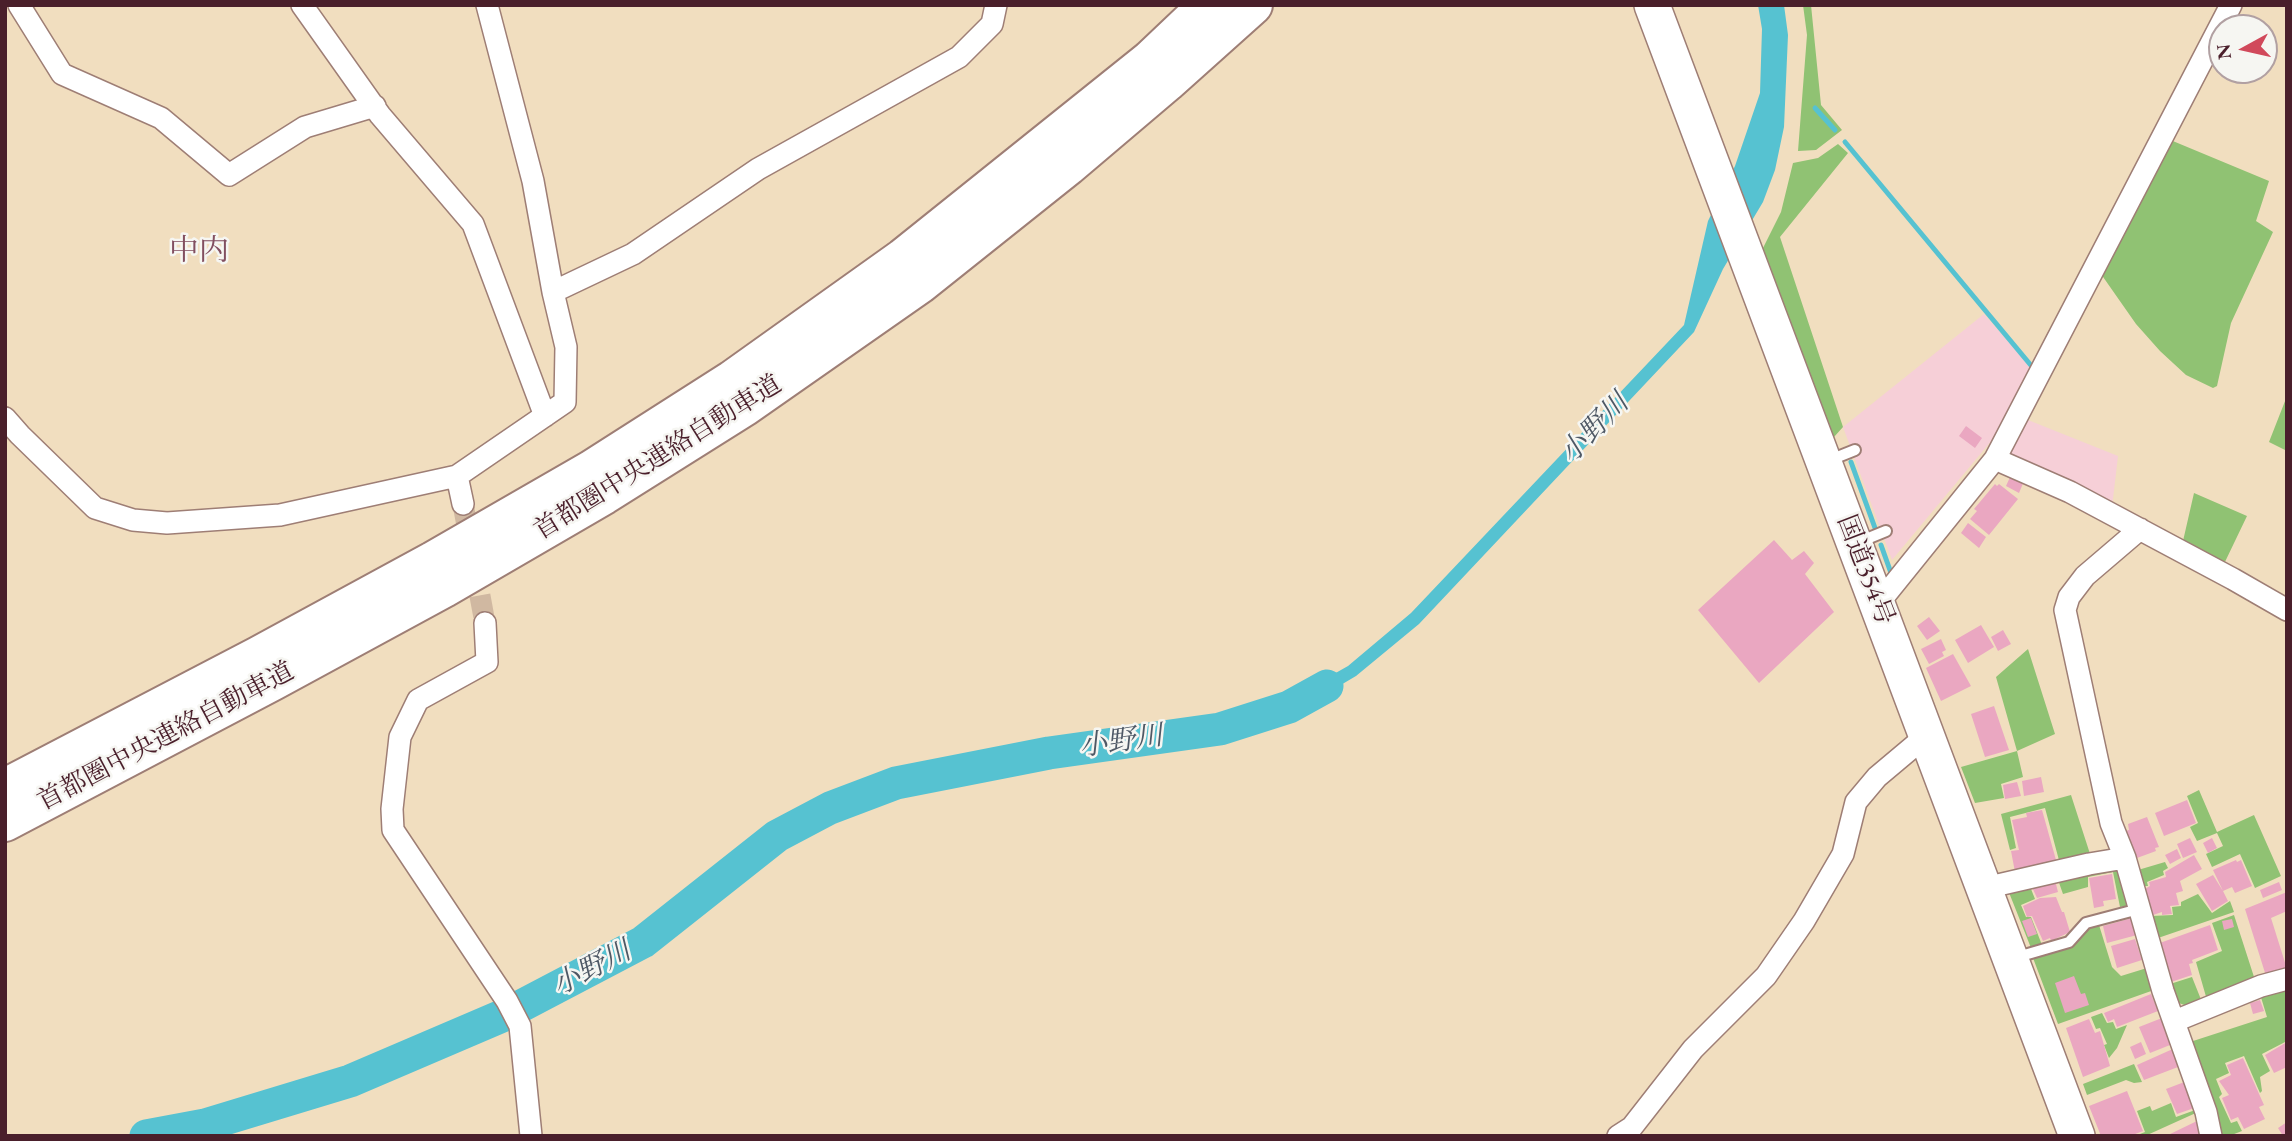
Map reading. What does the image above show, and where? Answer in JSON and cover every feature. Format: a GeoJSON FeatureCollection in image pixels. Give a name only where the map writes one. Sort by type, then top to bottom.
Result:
{"type":"FeatureCollection","features":[{"type":"Feature","properties":{"kind":"highway","name":"首都圏中央連絡自動車道"},"geometry":{"type":"LineString","coordinates":[[5,788],[433,561],[590,470],[732,380],[903,258],[1150,60],[1208,5]]}},
{"type":"Feature","properties":{"kind":"highway","name":"首都圏中央連絡自動車道"},"geometry":{"type":"LineString","coordinates":[[5,822],[274,681],[444,588],[604,495],[744,407],[920,285],[1078,158],[1252,5]]}},
{"type":"Feature","properties":{"kind":"highway","name":"国道354号"},"geometry":{"type":"LineString","coordinates":[[1652,5],[1743,250],[1839,456],[1870,538],[1878,604],[2077,1136]]}},
{"type":"Feature","properties":{"kind":"street"},"geometry":{"type":"LineString","coordinates":[[19,5],[62,74],[161,118],[229,175],[305,127],[375,107]]}},
{"type":"Feature","properties":{"kind":"street"},"geometry":{"type":"LineString","coordinates":[[302,5],[375,107],[473,224],[545,416]]}},
{"type":"Feature","properties":{"kind":"street"},"geometry":{"type":"LineString","coordinates":[[5,418],[95,508],[133,520],[167,523],[279,515],[457,476],[565,402],[566,347],[533,181],[487,5]]}},
{"type":"Feature","properties":{"kind":"street"},"geometry":{"type":"LineString","coordinates":[[553,292],[633,254],[758,169],[959,57],[992,24],[996,5]]}},
{"type":"Feature","properties":{"kind":"street"},"geometry":{"type":"LineString","coordinates":[[1878,604],[1995,458],[2231,5]]}},
{"type":"Feature","properties":{"kind":"street"},"geometry":{"type":"LineString","coordinates":[[1995,458],[2140,528],[2287,610]]}},
{"type":"Feature","properties":{"kind":"street"},"geometry":{"type":"LineString","coordinates":[[457,476],[463,504]]}},
{"type":"Feature","properties":{"kind":"street"},"geometry":{"type":"LineString","coordinates":[[2140,528],[2085,576],[2069,597],[2065,610],[2111,823],[2125,858],[2162,990],[2206,1112],[2211,1136]]}},
{"type":"Feature","properties":{"kind":"street"},"geometry":{"type":"LineString","coordinates":[[485,623],[487,662],[418,700],[401,737],[392,809],[393,830],[507,1001],[520,1026],[531,1136]]}},
{"type":"Feature","properties":{"kind":"street"},"geometry":{"type":"LineString","coordinates":[[1618,1136],[1632,1127],[1693,1049],[1766,976],[1804,922],[1843,855],[1856,802],[1877,777],[1927,735]]}},
{"type":"Feature","properties":{"kind":"street"},"geometry":{"type":"LineString","coordinates":[[1985,888],[2125,858]]}},
{"type":"Feature","properties":{"kind":"street"},"geometry":{"type":"LineString","coordinates":[[2175,1021],[2261,986],[2287,979]]}},
{"type":"Feature","properties":{"kind":"lane"},"geometry":{"type":"LineString","coordinates":[[2012,959],[2069,942],[2086,923],[2139,909]]}},
{"type":"Feature","properties":{"kind":"shaded area"},"geometry":{"type":"Polygon","coordinates":[[[1984,314],[2031,367],[1997,434],[1892,560],[1843,427],[1984,314]]]}},
{"type":"Feature","properties":{"kind":"shaded area"},"geometry":{"type":"Polygon","coordinates":[[[2023,418],[2118,456],[2112,507],[2012,456],[2009,451],[2023,418]]]}},
{"type":"Feature","properties":{"kind":"green space"},"geometry":{"type":"Polygon","coordinates":[[[1803,5],[1811,5],[1821,105],[1842,130],[1816,150],[1798,151],[1807,35],[1803,5]]]}},
{"type":"Feature","properties":{"kind":"green space"},"geometry":{"type":"Polygon","coordinates":[[[2168,139],[2269,181],[2256,221],[2273,232],[2231,323],[2217,386],[2213,388],[2186,375],[2160,351],[2136,324],[2101,274],[2168,139]]]}},
{"type":"Feature","properties":{"kind":"green space"},"geometry":{"type":"Polygon","coordinates":[[[1838,144],[1848,153],[1780,237],[1843,427],[1834,437],[1763,248],[1781,212],[1793,163],[1818,158],[1838,144]]]}},
{"type":"Feature","properties":{"kind":"green space"},"geometry":{"type":"Polygon","coordinates":[[[2287,396],[2287,451],[2269,442],[2287,396]]]}},
{"type":"Feature","properties":{"kind":"green space"},"geometry":{"type":"Polygon","coordinates":[[[2194,493],[2247,516],[2223,566],[2183,541],[2194,493]]]}},
{"type":"Feature","properties":{"kind":"green space"},"geometry":{"type":"Polygon","coordinates":[[[2028,649],[2055,734],[2017,751],[1996,677],[2028,649]]]}},
{"type":"Feature","properties":{"kind":"green space"},"geometry":{"type":"Polygon","coordinates":[[[2017,751],[2023,777],[2001,784],[2004,798],[1975,803],[1961,767],[2017,751]]]}},
{"type":"Feature","properties":{"kind":"green space"},"geometry":{"type":"Polygon","coordinates":[[[2199,790],[2217,832],[2254,815],[2281,876],[2255,888],[2240,854],[2212,867],[2206,854],[2223,846],[2217,833],[2197,841],[2190,827],[2198,823],[2187,796],[2199,790]]]}},
{"type":"Feature","properties":{"kind":"green space"},"geometry":{"type":"Polygon","coordinates":[[[2071,795],[2091,857],[2060,864],[2045,808],[2010,817],[2016,848],[2010,850],[2001,814],[2071,795]]]}},
{"type":"Feature","properties":{"kind":"green space"},"geometry":{"type":"Polygon","coordinates":[[[2165,862],[2168,868],[2163,871],[2164,875],[2147,882],[2148,886],[2143,886],[2138,870],[2165,862]]]}},
{"type":"Feature","properties":{"kind":"green space"},"geometry":{"type":"Polygon","coordinates":[[[2120,868],[2131,905],[2120,907],[2113,872],[2088,877],[2088,887],[2063,894],[2057,877],[2120,868]]]}},
{"type":"Feature","properties":{"kind":"green space"},"geometry":{"type":"Polygon","coordinates":[[[2029,884],[2035,899],[2021,905],[2026,917],[2031,917],[2042,945],[2031,948],[2008,890],[2029,884]]]}},
{"type":"Feature","properties":{"kind":"green space"},"geometry":{"type":"Polygon","coordinates":[[[2198,894],[2212,913],[2230,901],[2234,912],[2158,938],[2151,916],[2173,915],[2172,907],[2181,906],[2181,902],[2198,894]]]}},
{"type":"Feature","properties":{"kind":"green space"},"geometry":{"type":"Polygon","coordinates":[[[2234,915],[2255,980],[2207,1000],[2196,962],[2222,951],[2212,923],[2234,915]]]}},
{"type":"Feature","properties":{"kind":"green space"},"geometry":{"type":"Polygon","coordinates":[[[2099,925],[2112,967],[2121,976],[2147,968],[2154,990],[2058,1024],[2033,958],[2070,946],[2087,928],[2099,925]]]}},
{"type":"Feature","properties":{"kind":"green space"},"geometry":{"type":"Polygon","coordinates":[[[2192,977],[2202,1002],[2190,1007],[2176,1002],[2170,984],[2192,977]]]}},
{"type":"Feature","properties":{"kind":"green space"},"geometry":{"type":"Polygon","coordinates":[[[2287,986],[2287,1041],[2262,1054],[2270,1071],[2260,1077],[2262,1091],[2260,1093],[2244,1056],[2225,1063],[2229,1073],[2216,1079],[2222,1094],[2219,1097],[2231,1123],[2237,1121],[2242,1131],[2220,1136],[2190,1042],[2267,1017],[2260,994],[2287,986]]]}},
{"type":"Feature","properties":{"kind":"green space"},"geometry":{"type":"Polygon","coordinates":[[[2102,1013],[2107,1023],[2113,1022],[2116,1029],[2127,1025],[2117,1048],[2109,1058],[2104,1045],[2107,1044],[2100,1028],[2096,1029],[2091,1017],[2102,1013]]]}},
{"type":"Feature","properties":{"kind":"green space"},"geometry":{"type":"Polygon","coordinates":[[[2134,1064],[2142,1082],[2126,1080],[2087,1095],[2083,1084],[2134,1064]]]}},
{"type":"Feature","properties":{"kind":"green space"},"geometry":{"type":"Polygon","coordinates":[[[2171,1103],[2176,1117],[2198,1109],[2198,1112],[2145,1136],[2135,1136],[2145,1132],[2137,1111],[2150,1106],[2152,1111],[2171,1103]]]}},
{"type":"Feature","properties":{"kind":"water"},"geometry":{"type":"Polygon","coordinates":[[[1758,5],[1784,5],[1788,35],[1784,127],[1775,170],[1763,202],[1723,269],[1694,332],[1419,624],[1356,676],[1290,715],[1288,700],[1348,666],[1411,613],[1684,325],[1708,221],[1735,166],[1760,93],[1762,29],[1758,5]]]}},
{"type":"Feature","properties":{"kind":"building"},"geometry":{"type":"Polygon","coordinates":[[[1966,426],[1982,438],[1975,448],[1959,436],[1966,426]]]}},
{"type":"Feature","properties":{"kind":"building"},"geometry":{"type":"Polygon","coordinates":[[[2011,475],[2024,481],[2019,493],[2006,486],[2011,475]]]}},
{"type":"Feature","properties":{"kind":"building"},"geometry":{"type":"Polygon","coordinates":[[[1995,484],[1999,484],[2018,499],[1989,535],[1970,519],[1977,511],[1974,509],[1995,484]]]}},
{"type":"Feature","properties":{"kind":"building"},"geometry":{"type":"Polygon","coordinates":[[[1968,523],[1986,537],[1979,548],[1961,533],[1968,523]]]}},
{"type":"Feature","properties":{"kind":"building"},"geometry":{"type":"Polygon","coordinates":[[[1774,540],[1792,560],[1804,551],[1814,563],[1805,574],[1834,612],[1759,683],[1698,610],[1774,540]]]}},
{"type":"Feature","properties":{"kind":"building"},"geometry":{"type":"Polygon","coordinates":[[[1929,617],[1940,631],[1927,640],[1917,626],[1929,617]]]}},
{"type":"Feature","properties":{"kind":"building"},"geometry":{"type":"Polygon","coordinates":[[[1981,625],[1994,647],[1968,663],[1955,640],[1981,625]]]}},
{"type":"Feature","properties":{"kind":"building"},"geometry":{"type":"Polygon","coordinates":[[[2003,630],[2011,644],[1998,651],[1991,637],[2003,630]]]}},
{"type":"Feature","properties":{"kind":"building"},"geometry":{"type":"Polygon","coordinates":[[[1941,639],[1946,650],[1942,652],[1944,656],[1929,664],[1921,649],[1941,639]]]}},
{"type":"Feature","properties":{"kind":"building"},"geometry":{"type":"Polygon","coordinates":[[[1953,654],[1971,686],[1941,701],[1926,668],[1953,654]]]}},
{"type":"Feature","properties":{"kind":"building"},"geometry":{"type":"Polygon","coordinates":[[[1994,706],[2009,750],[1985,757],[1971,714],[1994,706]]]}},
{"type":"Feature","properties":{"kind":"building"},"geometry":{"type":"Polygon","coordinates":[[[2041,777],[2044,792],[2024,796],[2022,781],[2041,777]]]}},
{"type":"Feature","properties":{"kind":"building"},"geometry":{"type":"Polygon","coordinates":[[[2017,782],[2021,796],[2005,799],[2003,785],[2017,782]]]}},
{"type":"Feature","properties":{"kind":"building"},"geometry":{"type":"Polygon","coordinates":[[[2187,800],[2196,823],[2164,836],[2155,813],[2187,800]]]}},
{"type":"Feature","properties":{"kind":"building"},"geometry":{"type":"Polygon","coordinates":[[[2042,810],[2056,860],[2045,863],[2046,866],[2015,872],[2011,851],[2019,850],[2012,820],[2027,817],[2026,813],[2042,810]]]}},
{"type":"Feature","properties":{"kind":"building"},"geometry":{"type":"Polygon","coordinates":[[[2147,817],[2159,847],[2155,848],[2156,851],[2137,858],[2125,831],[2129,830],[2128,824],[2147,817]]]}},
{"type":"Feature","properties":{"kind":"building"},"geometry":{"type":"Polygon","coordinates":[[[2190,838],[2197,852],[2183,858],[2177,844],[2190,838]]]}},
{"type":"Feature","properties":{"kind":"building"},"geometry":{"type":"Polygon","coordinates":[[[2212,838],[2217,848],[2208,853],[2203,843],[2212,838]]]}},
{"type":"Feature","properties":{"kind":"building"},"geometry":{"type":"Polygon","coordinates":[[[2177,849],[2181,858],[2170,864],[2165,855],[2177,849]]]}},
{"type":"Feature","properties":{"kind":"building"},"geometry":{"type":"Polygon","coordinates":[[[2194,855],[2202,869],[2180,881],[2183,891],[2176,893],[2179,905],[2170,906],[2172,914],[2162,915],[2162,912],[2153,915],[2143,890],[2150,886],[2149,882],[2166,877],[2165,872],[2194,855]]]}},
{"type":"Feature","properties":{"kind":"building"},"geometry":{"type":"Polygon","coordinates":[[[2241,860],[2252,886],[2235,893],[2232,887],[2223,891],[2213,870],[2241,860]]]}},
{"type":"Feature","properties":{"kind":"building"},"geometry":{"type":"Polygon","coordinates":[[[2112,874],[2116,899],[2103,901],[2104,906],[2094,908],[2089,878],[2112,874]]]}},
{"type":"Feature","properties":{"kind":"building"},"geometry":{"type":"Polygon","coordinates":[[[2213,875],[2228,901],[2212,911],[2196,884],[2213,875]]]}},
{"type":"Feature","properties":{"kind":"building"},"geometry":{"type":"Polygon","coordinates":[[[2055,880],[2058,892],[2037,898],[2032,887],[2055,880]]]}},
{"type":"Feature","properties":{"kind":"building"},"geometry":{"type":"Polygon","coordinates":[[[2279,882],[2282,890],[2263,898],[2260,890],[2279,882]]]}},
{"type":"Feature","properties":{"kind":"building"},"geometry":{"type":"Polygon","coordinates":[[[2287,892],[2287,911],[2271,918],[2287,969],[2266,976],[2245,909],[2287,892]]]}},
{"type":"Feature","properties":{"kind":"building"},"geometry":{"type":"Polygon","coordinates":[[[2056,897],[2070,932],[2051,941],[2050,938],[2043,941],[2032,916],[2027,917],[2023,906],[2040,898],[2056,897]]]}},
{"type":"Feature","properties":{"kind":"building"},"geometry":{"type":"Polygon","coordinates":[[[2031,918],[2037,934],[2028,937],[2022,921],[2031,918]]]}},
{"type":"Feature","properties":{"kind":"building"},"geometry":{"type":"Polygon","coordinates":[[[2132,918],[2137,935],[2107,943],[2103,926],[2132,918]]]}},
{"type":"Feature","properties":{"kind":"building"},"geometry":{"type":"Polygon","coordinates":[[[2232,919],[2234,927],[2224,930],[2222,921],[2232,919]]]}},
{"type":"Feature","properties":{"kind":"building"},"geometry":{"type":"Polygon","coordinates":[[[2210,925],[2218,950],[2192,960],[2193,963],[2189,964],[2192,975],[2171,982],[2157,944],[2210,925]]]}},
{"type":"Feature","properties":{"kind":"building"},"geometry":{"type":"Polygon","coordinates":[[[2135,939],[2142,960],[2117,968],[2111,946],[2135,939]]]}},
{"type":"Feature","properties":{"kind":"building"},"geometry":{"type":"Polygon","coordinates":[[[2074,976],[2089,1005],[2065,1013],[2055,983],[2074,976]]]}},
{"type":"Feature","properties":{"kind":"building"},"geometry":{"type":"Polygon","coordinates":[[[2151,994],[2158,1011],[2117,1027],[2114,1019],[2108,1022],[2104,1013],[2151,994]]]}},
{"type":"Feature","properties":{"kind":"building"},"geometry":{"type":"Polygon","coordinates":[[[2260,1000],[2264,1011],[2253,1014],[2250,1003],[2260,1000]]]}},
{"type":"Feature","properties":{"kind":"building"},"geometry":{"type":"Polygon","coordinates":[[[2162,1018],[2175,1043],[2150,1053],[2139,1027],[2162,1018]]]}},
{"type":"Feature","properties":{"kind":"building"},"geometry":{"type":"Polygon","coordinates":[[[2089,1019],[2095,1033],[2100,1031],[2110,1066],[2083,1077],[2066,1028],[2089,1019]]]}},
{"type":"Feature","properties":{"kind":"building"},"geometry":{"type":"Polygon","coordinates":[[[2141,1042],[2146,1054],[2135,1059],[2130,1047],[2141,1042]]]}},
{"type":"Feature","properties":{"kind":"building"},"geometry":{"type":"Polygon","coordinates":[[[2287,1042],[2287,1067],[2274,1073],[2265,1055],[2287,1042]]]}},
{"type":"Feature","properties":{"kind":"building"},"geometry":{"type":"Polygon","coordinates":[[[2175,1048],[2182,1062],[2178,1067],[2144,1080],[2137,1065],[2175,1048]]]}},
{"type":"Feature","properties":{"kind":"building"},"geometry":{"type":"Polygon","coordinates":[[[2243,1058],[2264,1105],[2259,1107],[2265,1119],[2244,1129],[2238,1117],[2231,1120],[2222,1098],[2229,1095],[2219,1081],[2231,1075],[2227,1065],[2243,1058]]]}},
{"type":"Feature","properties":{"kind":"building"},"geometry":{"type":"Polygon","coordinates":[[[2187,1081],[2197,1107],[2177,1114],[2166,1089],[2187,1081]]]}},
{"type":"Feature","properties":{"kind":"building"},"geometry":{"type":"Polygon","coordinates":[[[2127,1091],[2143,1131],[2130,1136],[2101,1136],[2089,1106],[2127,1091]]]}},
{"type":"Feature","properties":{"kind":"building"},"geometry":{"type":"Polygon","coordinates":[[[2197,1121],[2204,1136],[2166,1136],[2197,1121]]]}},
{"type":"Feature","properties":{"kind":"building"},"geometry":{"type":"Polygon","coordinates":[[[2287,1122],[2287,1136],[2283,1136],[2278,1128],[2287,1122]]]}},
{"type":"Feature","properties":{"kind":"waterway"},"geometry":{"type":"LineString","coordinates":[[1815,108],[1835,130]]}},
{"type":"Feature","properties":{"kind":"waterway"},"geometry":{"type":"LineString","coordinates":[[1845,142],[2034,369]]}},
{"type":"Feature","properties":{"kind":"waterway"},"geometry":{"type":"LineString","coordinates":[[1851,462],[1875,528]]}},
{"type":"Feature","properties":{"kind":"waterway"},"geometry":{"type":"LineString","coordinates":[[1881,545],[1891,573]]}},
{"type":"Feature","properties":{"kind":"waterway","name":"小野川"},"geometry":{"type":"LineString","coordinates":[[146,1136],[205,1125],[350,1081],[502,1016],[643,942],[777,836],[830,808],[896,783],[1049,753],[1220,729],[1289,707],[1327,686]]}},
{"type":"Feature","properties":{"kind":"tunnel"},"geometry":{"type":"LineString","coordinates":[[463,504],[485,623]]}},
{"type":"Feature","properties":{"kind":"district","name":"中内"},"geometry":{"type":"Point","coordinates":[199,252]}}]}
